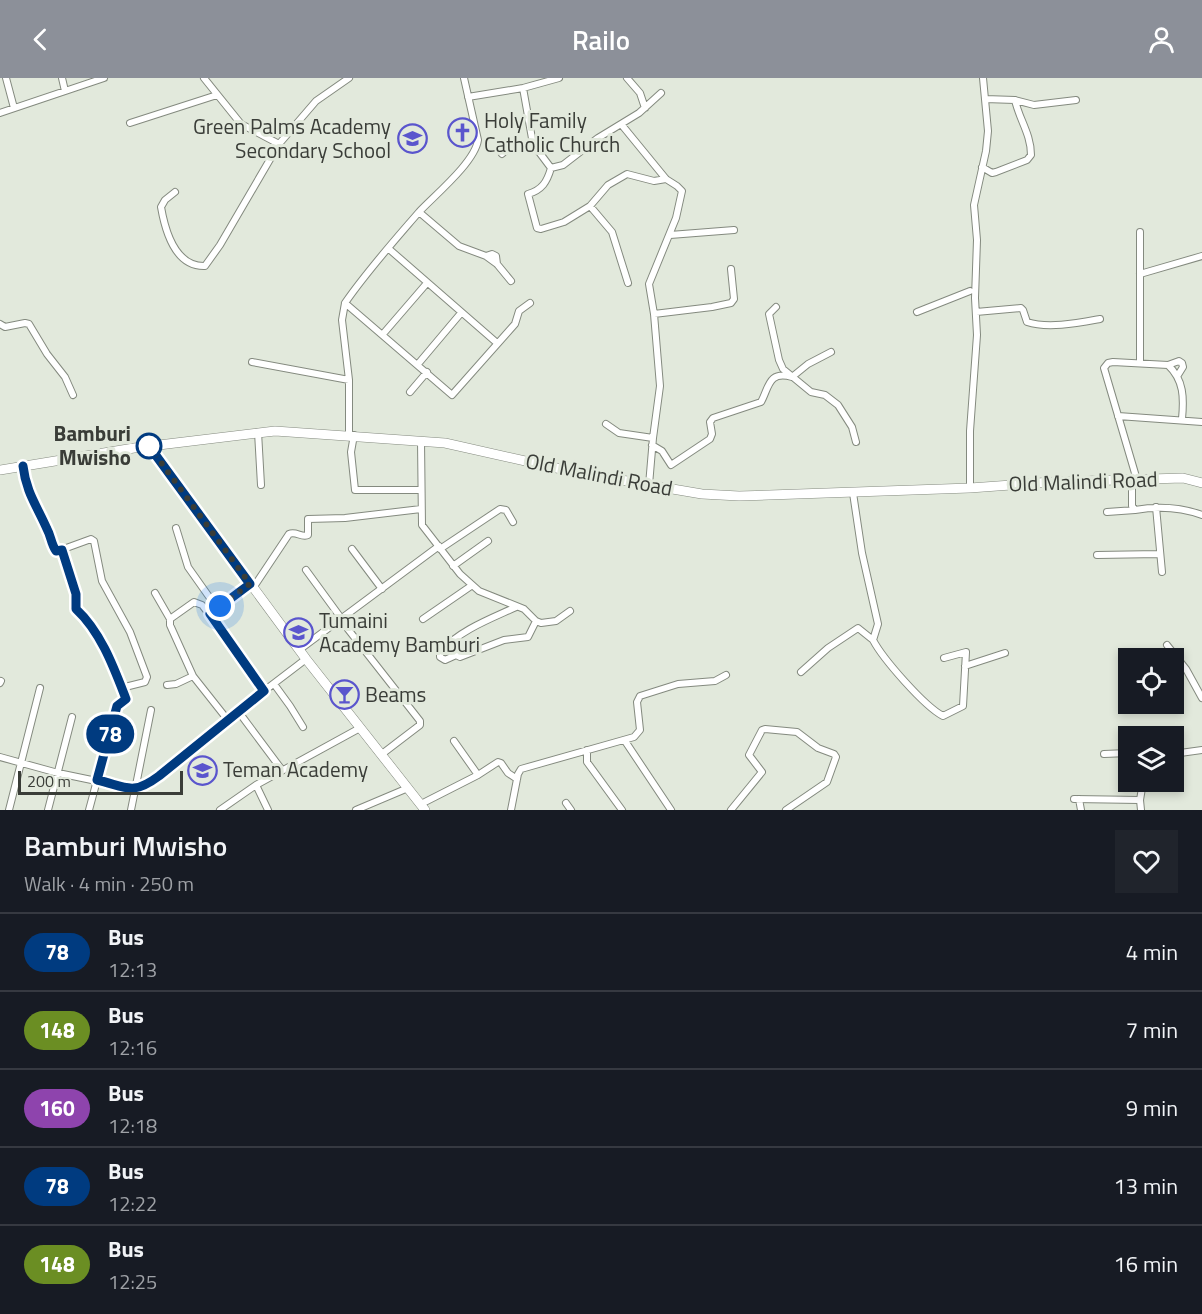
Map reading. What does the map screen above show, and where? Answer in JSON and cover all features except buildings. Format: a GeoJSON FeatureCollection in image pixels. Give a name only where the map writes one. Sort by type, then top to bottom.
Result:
{"type":"FeatureCollection","features":[{"type":"Feature","properties":{"kind":"main road","name":"Old Malindi Road"},"geometry":{"type":"LineString","coordinates":[[0,470],[149,446],[275,431],[351,435],[457,445],[561,469],[702,494],[739,496],[853,493],[1051,482],[1183,478],[1202,483]]}},
{"type":"Feature","properties":{"kind":"main road"},"geometry":{"type":"LineString","coordinates":[[149,446],[299,650],[423,807]]}},
{"type":"Feature","properties":{"kind":"street"},"geometry":{"type":"LineString","coordinates":[[6,78],[14,108]]}},
{"type":"Feature","properties":{"kind":"street"},"geometry":{"type":"LineString","coordinates":[[62,78],[65,91]]}},
{"type":"Feature","properties":{"kind":"street"},"geometry":{"type":"LineString","coordinates":[[0,113],[104,78]]}},
{"type":"Feature","properties":{"kind":"street"},"geometry":{"type":"LineString","coordinates":[[204,78],[241,124],[279,144]]}},
{"type":"Feature","properties":{"kind":"street"},"geometry":{"type":"LineString","coordinates":[[175,192],[165,200],[161,207],[169,236],[175,250],[182,257],[199,266],[205,266],[220,245],[279,144],[316,101],[349,78]]}},
{"type":"Feature","properties":{"kind":"street"},"geometry":{"type":"LineString","coordinates":[[421,490],[355,490],[351,452],[349,380],[342,320],[345,303],[419,212],[477,149],[478,141],[464,78]]}},
{"type":"Feature","properties":{"kind":"street"},"geometry":{"type":"LineString","coordinates":[[468,97],[522,88],[557,78]]}},
{"type":"Feature","properties":{"kind":"street"},"geometry":{"type":"LineString","coordinates":[[627,78],[640,93],[645,108]]}},
{"type":"Feature","properties":{"kind":"street"},"geometry":{"type":"LineString","coordinates":[[970,488],[970,431],[977,335],[977,240],[974,205],[988,131],[983,78]]}},
{"type":"Feature","properties":{"kind":"street"},"geometry":{"type":"LineString","coordinates":[[522,88],[533,144],[551,168]]}},
{"type":"Feature","properties":{"kind":"street"},"geometry":{"type":"LineString","coordinates":[[551,168],[563,165],[598,138],[645,108],[661,93]]}},
{"type":"Feature","properties":{"kind":"street"},"geometry":{"type":"LineString","coordinates":[[130,123],[217,95]]}},
{"type":"Feature","properties":{"kind":"street"},"geometry":{"type":"LineString","coordinates":[[985,99],[1015,100],[1034,105],[1076,100]]}},
{"type":"Feature","properties":{"kind":"street"},"geometry":{"type":"LineString","coordinates":[[982,167],[992,173],[1027,160],[1031,155],[1025,127],[1018,116],[1015,100]]}},
{"type":"Feature","properties":{"kind":"street"},"geometry":{"type":"LineString","coordinates":[[621,124],[666,180],[682,191],[670,235],[649,284],[660,386],[649,485]]}},
{"type":"Feature","properties":{"kind":"street"},"geometry":{"type":"LineString","coordinates":[[502,154],[508,148],[533,144]]}},
{"type":"Feature","properties":{"kind":"street"},"geometry":{"type":"LineString","coordinates":[[551,168],[542,188],[528,194],[533,219],[538,229],[564,222],[590,206],[608,185],[627,174],[654,181],[666,180]]}},
{"type":"Feature","properties":{"kind":"street"},"geometry":{"type":"LineString","coordinates":[[590,206],[612,232],[628,284]]}},
{"type":"Feature","properties":{"kind":"street"},"geometry":{"type":"LineString","coordinates":[[419,212],[459,246],[486,256],[497,264],[511,281]]}},
{"type":"Feature","properties":{"kind":"street"},"geometry":{"type":"LineString","coordinates":[[670,235],[734,230]]}},
{"type":"Feature","properties":{"kind":"street"},"geometry":{"type":"LineString","coordinates":[[1140,232],[1140,362]]}},
{"type":"Feature","properties":{"kind":"street"},"geometry":{"type":"LineString","coordinates":[[389,249],[497,343]]}},
{"type":"Feature","properties":{"kind":"street"},"geometry":{"type":"LineString","coordinates":[[1140,274],[1202,256]]}},
{"type":"Feature","properties":{"kind":"street"},"geometry":{"type":"LineString","coordinates":[[654,314],[731,303],[734,298],[731,269]]}},
{"type":"Feature","properties":{"kind":"street"},"geometry":{"type":"LineString","coordinates":[[383,334],[427,282]]}},
{"type":"Feature","properties":{"kind":"street"},"geometry":{"type":"LineString","coordinates":[[918,312],[970,291]]}},
{"type":"Feature","properties":{"kind":"street"},"geometry":{"type":"LineString","coordinates":[[345,303],[427,372],[450,397],[515,324],[519,311],[530,303]]}},
{"type":"Feature","properties":{"kind":"street"},"geometry":{"type":"LineString","coordinates":[[776,307],[769,312],[771,328],[783,369],[812,392],[825,395],[838,405],[852,427],[856,442]]}},
{"type":"Feature","properties":{"kind":"street"},"geometry":{"type":"LineString","coordinates":[[976,312],[1021,308],[1027,322],[1033,324],[1100,319]]}},
{"type":"Feature","properties":{"kind":"street"},"geometry":{"type":"LineString","coordinates":[[418,364],[461,313]]}},
{"type":"Feature","properties":{"kind":"street"},"geometry":{"type":"LineString","coordinates":[[0,324],[5,327],[29,324],[47,354],[65,377],[73,395]]}},
{"type":"Feature","properties":{"kind":"street"},"geometry":{"type":"LineString","coordinates":[[792,377],[808,364],[831,352]]}},
{"type":"Feature","properties":{"kind":"street"},"geometry":{"type":"LineString","coordinates":[[1135,510],[1132,506],[1134,480],[1104,368],[1108,363],[1113,362],[1168,364],[1179,361],[1183,367],[1178,375]]}},
{"type":"Feature","properties":{"kind":"street"},"geometry":{"type":"LineString","coordinates":[[252,362],[349,380]]}},
{"type":"Feature","properties":{"kind":"street"},"geometry":{"type":"LineString","coordinates":[[1168,364],[1178,375],[1184,405],[1182,419]]}},
{"type":"Feature","properties":{"kind":"street"},"geometry":{"type":"LineString","coordinates":[[410,392],[427,372]]}},
{"type":"Feature","properties":{"kind":"street"},"geometry":{"type":"LineString","coordinates":[[652,446],[662,452],[671,465],[710,439],[712,434],[710,422],[713,418],[761,402],[765,389],[774,378],[784,375],[792,377]]}},
{"type":"Feature","properties":{"kind":"street"},"geometry":{"type":"LineString","coordinates":[[1118,416],[1202,422]]}},
{"type":"Feature","properties":{"kind":"street"},"geometry":{"type":"LineString","coordinates":[[606,424],[619,433],[653,438]]}},
{"type":"Feature","properties":{"kind":"street"},"geometry":{"type":"LineString","coordinates":[[258,432],[261,485]]}},
{"type":"Feature","properties":{"kind":"street"},"geometry":{"type":"LineString","coordinates":[[421,441],[422,525],[453,566],[471,586],[529,613],[541,623],[556,621],[570,611]]}},
{"type":"Feature","properties":{"kind":"street"},"geometry":{"type":"LineString","coordinates":[[23,466],[26,485],[47,529],[53,548],[56,551],[62,550],[91,539],[94,541],[102,580],[127,626],[147,677],[145,682],[121,688]]}},
{"type":"Feature","properties":{"kind":"street"},"geometry":{"type":"LineString","coordinates":[[853,493],[862,553],[878,624],[873,640]]}},
{"type":"Feature","properties":{"kind":"street"},"geometry":{"type":"LineString","coordinates":[[1156,507],[1162,572]]}},
{"type":"Feature","properties":{"kind":"street"},"geometry":{"type":"LineString","coordinates":[[1107,512],[1156,507],[1174,508],[1202,515]]}},
{"type":"Feature","properties":{"kind":"street"},"geometry":{"type":"LineString","coordinates":[[210,614],[252,586],[289,534],[294,532],[308,535],[308,519],[345,518],[421,509]]}},
{"type":"Feature","properties":{"kind":"street"},"geometry":{"type":"LineString","coordinates":[[299,650],[439,547],[500,509],[506,510],[513,522]]}},
{"type":"Feature","properties":{"kind":"street"},"geometry":{"type":"LineString","coordinates":[[176,528],[188,567],[217,608]]}},
{"type":"Feature","properties":{"kind":"street"},"geometry":{"type":"LineString","coordinates":[[453,566],[488,541]]}},
{"type":"Feature","properties":{"kind":"street"},"geometry":{"type":"LineString","coordinates":[[352,549],[382,589]]}},
{"type":"Feature","properties":{"kind":"street"},"geometry":{"type":"LineString","coordinates":[[62,550],[76,594],[76,609],[99,637],[126,700],[117,706],[89,810]]}},
{"type":"Feature","properties":{"kind":"street"},"geometry":{"type":"LineString","coordinates":[[1097,555],[1159,554]]}},
{"type":"Feature","properties":{"kind":"street"},"geometry":{"type":"LineString","coordinates":[[306,570],[420,722],[420,725],[382,754]]}},
{"type":"Feature","properties":{"kind":"street"},"geometry":{"type":"LineString","coordinates":[[423,619],[471,586]]}},
{"type":"Feature","properties":{"kind":"street"},"geometry":{"type":"LineString","coordinates":[[155,593],[170,619],[170,626],[193,676],[227,719]]}},
{"type":"Feature","properties":{"kind":"street"},"geometry":{"type":"LineString","coordinates":[[170,619],[194,602],[199,602],[210,614],[264,691]]}},
{"type":"Feature","properties":{"kind":"street"},"geometry":{"type":"LineString","coordinates":[[517,607],[458,637],[440,651],[440,657],[445,660],[456,655],[460,657],[504,640],[528,637],[536,621]]}},
{"type":"Feature","properties":{"kind":"street"},"geometry":{"type":"LineString","coordinates":[[801,672],[828,648],[858,628],[873,640],[913,690],[943,716],[963,706],[966,652],[944,658]]}},
{"type":"Feature","properties":{"kind":"street"},"geometry":{"type":"LineString","coordinates":[[1167,645],[1186,669],[1202,699]]}},
{"type":"Feature","properties":{"kind":"street"},"geometry":{"type":"LineString","coordinates":[[965,666],[1005,653]]}},
{"type":"Feature","properties":{"kind":"street"},"geometry":{"type":"LineString","coordinates":[[0,757],[58,773],[135,789],[145,786],[227,719],[306,659]]}},
{"type":"Feature","properties":{"kind":"street"},"geometry":{"type":"LineString","coordinates":[[511,810],[521,769],[625,741],[640,732],[637,702],[640,696],[678,684],[715,681],[726,675]]}},
{"type":"Feature","properties":{"kind":"street"},"geometry":{"type":"LineString","coordinates":[[167,685],[177,684],[193,676]]}},
{"type":"Feature","properties":{"kind":"street"},"geometry":{"type":"LineString","coordinates":[[274,684],[291,706],[303,728]]}},
{"type":"Feature","properties":{"kind":"street"},"geometry":{"type":"LineString","coordinates":[[9,810],[40,688]]}},
{"type":"Feature","properties":{"kind":"street"},"geometry":{"type":"LineString","coordinates":[[131,810],[151,710]]}},
{"type":"Feature","properties":{"kind":"street"},"geometry":{"type":"LineString","coordinates":[[238,711],[282,770]]}},
{"type":"Feature","properties":{"kind":"street"},"geometry":{"type":"LineString","coordinates":[[48,810],[72,717]]}},
{"type":"Feature","properties":{"kind":"street"},"geometry":{"type":"LineString","coordinates":[[220,810],[256,785],[360,728]]}},
{"type":"Feature","properties":{"kind":"street"},"geometry":{"type":"LineString","coordinates":[[731,810],[762,772],[749,755],[762,730],[765,729],[797,732],[818,748],[836,757],[827,782],[786,810]]}},
{"type":"Feature","properties":{"kind":"street"},"geometry":{"type":"LineString","coordinates":[[454,741],[478,775]]}},
{"type":"Feature","properties":{"kind":"street"},"geometry":{"type":"LineString","coordinates":[[625,741],[672,810]]}},
{"type":"Feature","properties":{"kind":"street"},"geometry":{"type":"LineString","coordinates":[[587,750],[586,762],[622,810]]}},
{"type":"Feature","properties":{"kind":"street"},"geometry":{"type":"LineString","coordinates":[[1184,752],[1202,750]]}},
{"type":"Feature","properties":{"kind":"street"},"geometry":{"type":"LineString","coordinates":[[1104,754],[1118,753]]}},
{"type":"Feature","properties":{"kind":"street"},"geometry":{"type":"LineString","coordinates":[[423,807],[499,762],[517,779]]}},
{"type":"Feature","properties":{"kind":"street"},"geometry":{"type":"LineString","coordinates":[[256,785],[268,810]]}},
{"type":"Feature","properties":{"kind":"street"},"geometry":{"type":"LineString","coordinates":[[356,810],[408,788]]}},
{"type":"Feature","properties":{"kind":"street"},"geometry":{"type":"LineString","coordinates":[[1141,792],[1142,810]]}},
{"type":"Feature","properties":{"kind":"street"},"geometry":{"type":"LineString","coordinates":[[1081,810],[1076,799],[1140,800]]}},
{"type":"Feature","properties":{"kind":"street"},"geometry":{"type":"LineString","coordinates":[[566,803],[571,810]]}},
{"type":"Feature","properties":{"kind":"bus line","name":"78"},"geometry":{"type":"LineString","coordinates":[[23,466],[26,485],[50,535],[53,548],[56,551],[62,550],[73,580],[76,609],[99,637],[126,699],[117,706],[97,780],[135,789],[145,786],[159,776],[264,691],[210,614],[250,584],[149,446]]}},
{"type":"Feature","properties":{"kind":"place","name":"Holy Family Catholic Church"},"geometry":{"type":"Point","coordinates":[463,133]}},
{"type":"Feature","properties":{"kind":"place","name":"Green Palms Academy Secondary School"},"geometry":{"type":"Point","coordinates":[412,139]}},
{"type":"Feature","properties":{"kind":"place","name":"Bamburi Mwisho"},"geometry":{"type":"Point","coordinates":[149,446]}},
{"type":"Feature","properties":{"kind":"place","name":"Tumaini Academy Bamburi"},"geometry":{"type":"Point","coordinates":[298,633]}},
{"type":"Feature","properties":{"kind":"place","name":"Beams"},"geometry":{"type":"Point","coordinates":[344,695]}},
{"type":"Feature","properties":{"kind":"place","name":"Teman Academy"},"geometry":{"type":"Point","coordinates":[202,770]}},
{"type":"Feature","properties":{"kind":"route"},"geometry":{"type":"LineString","coordinates":[[149,446],[250,584],[220,606]]}}]}
